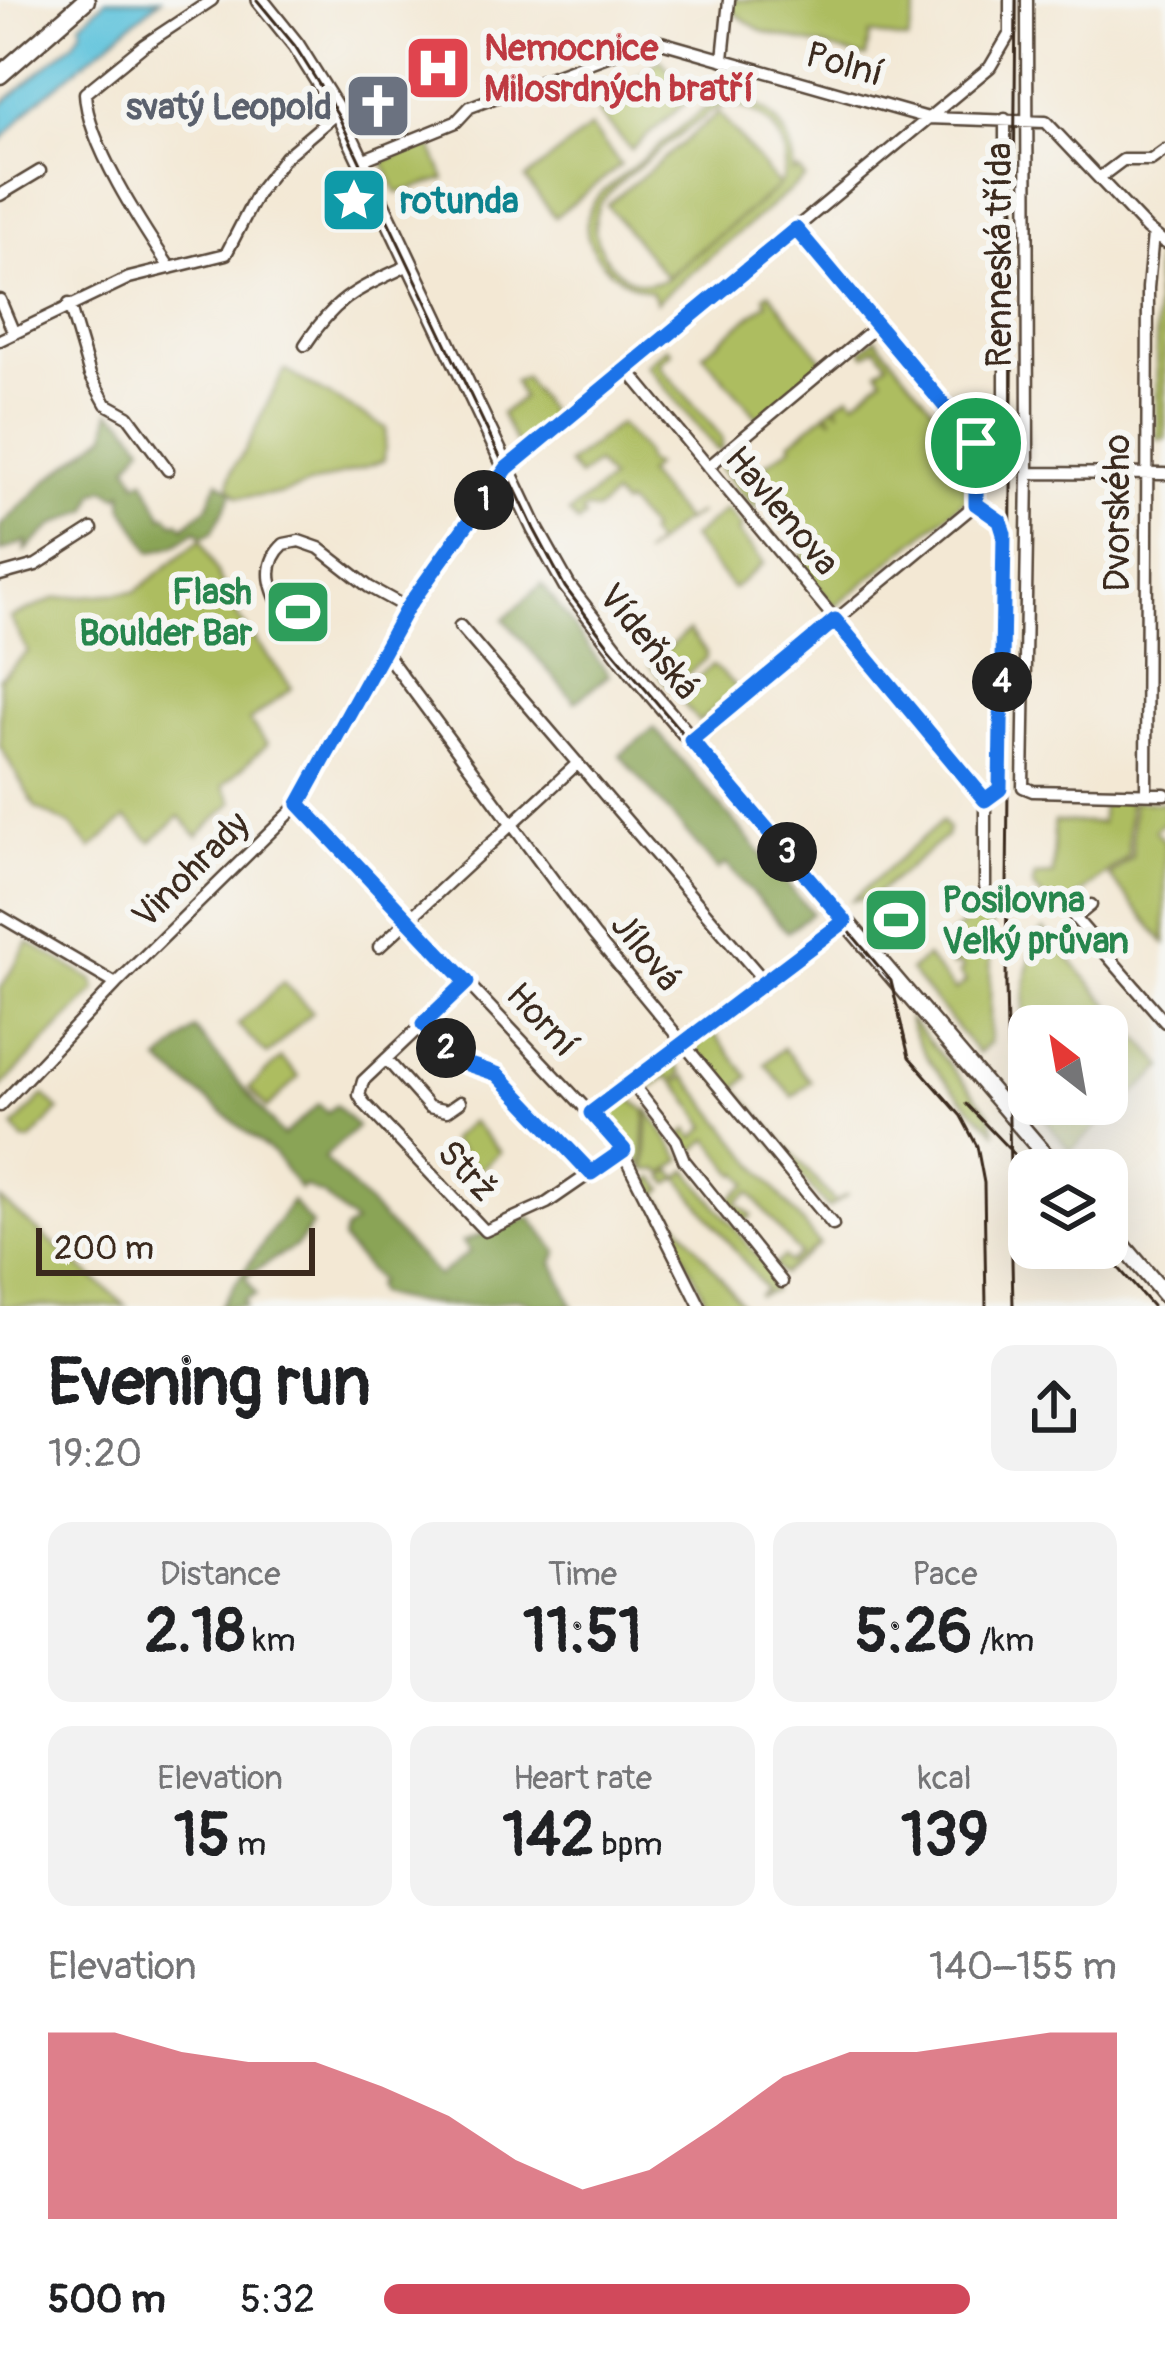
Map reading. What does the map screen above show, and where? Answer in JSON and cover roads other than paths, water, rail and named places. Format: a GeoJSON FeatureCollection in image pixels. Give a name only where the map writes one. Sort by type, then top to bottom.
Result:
{"type":"FeatureCollection","features":[{"type":"Feature","properties":{"kind":"main road"},"geometry":{"type":"LineString","coordinates":[[0,62],[70,0]]}},
{"type":"Feature","properties":{"kind":"main road"},"geometry":{"type":"LineString","coordinates":[[0,75],[86,0]]}},
{"type":"Feature","properties":{"kind":"main road","name":"Vídeňská"},"geometry":{"type":"LineString","coordinates":[[260,0],[296,45],[338,112],[567,586],[626,663],[1040,1149]]}},
{"type":"Feature","properties":{"kind":"main road"},"geometry":{"type":"LineString","coordinates":[[1128,1252],[1165,1295]]}},
{"type":"Feature","properties":{"kind":"street"},"geometry":{"type":"LineString","coordinates":[[170,268],[111,171],[85,93],[144,45],[212,0]]}},
{"type":"Feature","properties":{"kind":"street"},"geometry":{"type":"LineString","coordinates":[[723,59],[729,0]]}},
{"type":"Feature","properties":{"kind":"street","name":"Renneská třída"},"geometry":{"type":"LineString","coordinates":[[796,229],[990,68],[1010,33],[1010,0]]}},
{"type":"Feature","properties":{"kind":"street","name":"Renneská třída"},"geometry":{"type":"LineString","coordinates":[[1028,0],[1023,787],[1147,794]]}},
{"type":"Feature","properties":{"kind":"street","name":"Polní"},"geometry":{"type":"LineString","coordinates":[[362,160],[455,122],[470,107],[640,44],[662,42],[928,118],[1028,119]]}},
{"type":"Feature","properties":{"kind":"street"},"geometry":{"type":"LineString","coordinates":[[0,340],[129,278],[226,254],[258,192],[285,157],[338,112]]}},
{"type":"Feature","properties":{"kind":"street","name":"Renneská třída"},"geometry":{"type":"LineString","coordinates":[[976,443],[996,432],[1005,414],[1005,119]]}},
{"type":"Feature","properties":{"kind":"street"},"geometry":{"type":"LineString","coordinates":[[1028,119],[1046,122],[1165,243]]}},
{"type":"Feature","properties":{"kind":"street"},"geometry":{"type":"LineString","coordinates":[[1099,178],[1124,160],[1151,160],[1165,150]]}},
{"type":"Feature","properties":{"kind":"street"},"geometry":{"type":"LineString","coordinates":[[0,195],[40,171]]}},
{"type":"Feature","properties":{"kind":"street"},"geometry":{"type":"LineString","coordinates":[[796,229],[976,443],[976,504]]}},
{"type":"Feature","properties":{"kind":"street","name":"Vinohrady"},"geometry":{"type":"LineString","coordinates":[[0,1106],[299,804],[407,608],[507,468],[796,229]]}},
{"type":"Feature","properties":{"kind":"street","name":"Dvorského"},"geometry":{"type":"LineString","coordinates":[[1147,794],[1148,252],[1153,234]]}},
{"type":"Feature","properties":{"kind":"street"},"geometry":{"type":"LineString","coordinates":[[304,345],[326,313],[350,293],[411,264]]}},
{"type":"Feature","properties":{"kind":"street"},"geometry":{"type":"LineString","coordinates":[[0,300],[13,331]]}},
{"type":"Feature","properties":{"kind":"street"},"geometry":{"type":"LineString","coordinates":[[69,304],[90,375],[106,404],[128,416],[168,470]]}},
{"type":"Feature","properties":{"kind":"street"},"geometry":{"type":"LineString","coordinates":[[708,467],[877,326]]}},
{"type":"Feature","properties":{"kind":"street","name":"Havlenova"},"geometry":{"type":"LineString","coordinates":[[627,369],[985,800]]}},
{"type":"Feature","properties":{"kind":"street"},"geometry":{"type":"LineString","coordinates":[[1028,473],[1165,474]]}},
{"type":"Feature","properties":{"kind":"street"},"geometry":{"type":"LineString","coordinates":[[691,740],[976,504]]}},
{"type":"Feature","properties":{"kind":"street"},"geometry":{"type":"LineString","coordinates":[[976,504],[1000,521],[1004,534],[1001,786],[985,800],[986,886]]}},
{"type":"Feature","properties":{"kind":"street"},"geometry":{"type":"LineString","coordinates":[[0,575],[36,565],[92,529]]}},
{"type":"Feature","properties":{"kind":"street"},"geometry":{"type":"LineString","coordinates":[[286,617],[272,590],[271,562],[284,544],[299,541],[319,548],[369,587],[407,608]]}},
{"type":"Feature","properties":{"kind":"street"},"geometry":{"type":"LineString","coordinates":[[460,626],[765,982]]}},
{"type":"Feature","properties":{"kind":"street","name":"Jílová"},"geometry":{"type":"LineString","coordinates":[[383,650],[682,1043],[833,1225]]}},
{"type":"Feature","properties":{"kind":"street"},"geometry":{"type":"LineString","coordinates":[[379,947],[578,763]]}},
{"type":"Feature","properties":{"kind":"street"},"geometry":{"type":"LineString","coordinates":[[1147,794],[1165,794]]}},
{"type":"Feature","properties":{"kind":"street","name":"Horní"},"geometry":{"type":"LineString","coordinates":[[299,804],[624,1150],[700,1306]]}},
{"type":"Feature","properties":{"kind":"street"},"geometry":{"type":"LineString","coordinates":[[1090,905],[1075,918],[1165,1022]]}},
{"type":"Feature","properties":{"kind":"street"},"geometry":{"type":"LineString","coordinates":[[0,916],[116,984]]}},
{"type":"Feature","properties":{"kind":"street"},"geometry":{"type":"LineString","coordinates":[[591,1113],[845,921]]}},
{"type":"Feature","properties":{"kind":"street","name":"Strž"},"geometry":{"type":"LineString","coordinates":[[467,982],[363,1081],[358,1095],[485,1231],[522,1217],[624,1150]]}},
{"type":"Feature","properties":{"kind":"street"},"geometry":{"type":"LineString","coordinates":[[423,1024],[458,1061],[497,1074],[591,1173]]}},
{"type":"Feature","properties":{"kind":"street","name":"Strž"},"geometry":{"type":"LineString","coordinates":[[386,1059],[439,1112],[460,1102]]}},
{"type":"Feature","properties":{"kind":"street"},"geometry":{"type":"LineString","coordinates":[[631,1082],[676,1140],[684,1160],[782,1282]]}},
{"type":"Feature","properties":{"kind":"water"},"geometry":{"type":"Polygon","coordinates":[[[106,0],[160,0],[34,104],[0,142],[0,106],[74,42],[81,23],[106,0]]]}},
{"type":"Feature","properties":{"kind":"tram line"},"geometry":{"type":"LineString","coordinates":[[257,0],[295,46],[337,113],[565,587],[609,646],[891,981],[909,1057],[961,1116],[977,1146],[984,1183],[986,1306]]}},
{"type":"Feature","properties":{"kind":"tram line"},"geometry":{"type":"LineString","coordinates":[[1013,1306],[1006,985],[1016,0]]}},
{"type":"Feature","properties":{"kind":"tram line"},"geometry":{"type":"LineString","coordinates":[[966,1104],[1009,1149]]}},
{"type":"Feature","properties":{"kind":"tram line"},"geometry":{"type":"LineString","coordinates":[[1119,1269],[1152,1306]]}},
{"type":"Feature","properties":{"kind":"place","name":"Nemocnice Milosrdných bratří"},"geometry":{"type":"Point","coordinates":[438,68]}},
{"type":"Feature","properties":{"kind":"place","name":"svatý Leopold"},"geometry":{"type":"Point","coordinates":[378,106]}},
{"type":"Feature","properties":{"kind":"place","name":"rotunda"},"geometry":{"type":"Point","coordinates":[354,200]}},
{"type":"Feature","properties":{"kind":"place","name":"Flash Boulder Bar"},"geometry":{"type":"Point","coordinates":[298,612]}},
{"type":"Feature","properties":{"kind":"place","name":"Posilovna Velký průvan"},"geometry":{"type":"Point","coordinates":[896,920]}}]}
